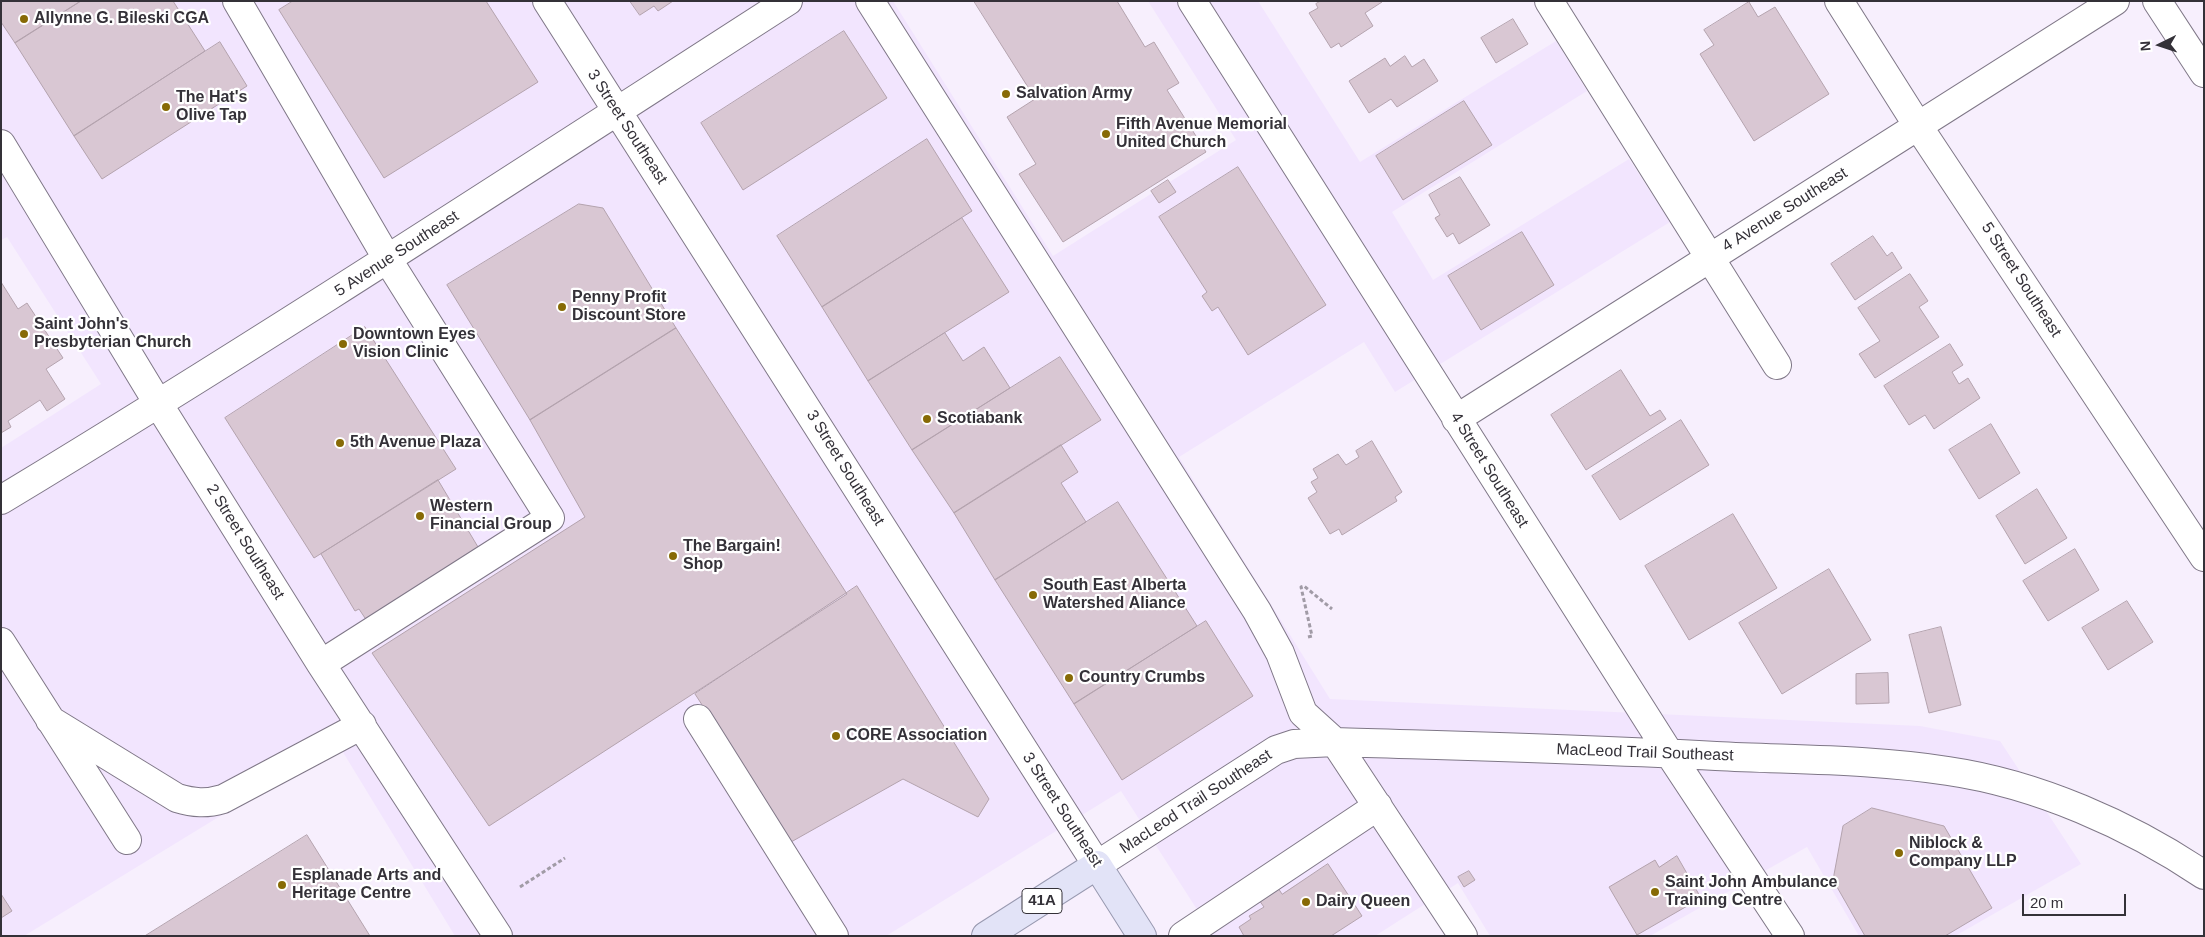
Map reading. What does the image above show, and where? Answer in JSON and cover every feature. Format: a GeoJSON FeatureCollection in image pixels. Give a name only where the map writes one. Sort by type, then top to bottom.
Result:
{"type":"FeatureCollection","features":[{"type":"Feature","properties":{"kind":"main road","name":"41A"},"geometry":{"type":"LineString","coordinates":[[986,936],[1097,865]]}},
{"type":"Feature","properties":{"kind":"main road","name":"3 Street Southeast"},"geometry":{"type":"LineString","coordinates":[[1097,865],[1142,936]]}},
{"type":"Feature","properties":{"kind":"street"},"geometry":{"type":"LineString","coordinates":[[237,1],[388,260],[550,518],[321,664]]}},
{"type":"Feature","properties":{"kind":"street","name":"3 Street Southeast"},"geometry":{"type":"LineString","coordinates":[[547,1],[1097,865]]}},
{"type":"Feature","properties":{"kind":"street","name":"5 Avenue Southeast"},"geometry":{"type":"LineString","coordinates":[[1,500],[159,405],[388,260],[788,1]]}},
{"type":"Feature","properties":{"kind":"street"},"geometry":{"type":"LineString","coordinates":[[870,1],[1257,611],[1280,652],[1303,713],[1335,742],[1463,936]]}},
{"type":"Feature","properties":{"kind":"street","name":"4 Street Southeast"},"geometry":{"type":"LineString","coordinates":[[1192,1],[1669,753],[1790,936]]}},
{"type":"Feature","properties":{"kind":"street"},"geometry":{"type":"LineString","coordinates":[[1548,1],[1776,365]]}},
{"type":"Feature","properties":{"kind":"street","name":"5 Street Southeast"},"geometry":{"type":"LineString","coordinates":[[1838,1],[1918,126],[2204,558]]}},
{"type":"Feature","properties":{"kind":"street","name":"4 Avenue Southeast"},"geometry":{"type":"LineString","coordinates":[[1456,419],[2115,1]]}},
{"type":"Feature","properties":{"kind":"street"},"geometry":{"type":"LineString","coordinates":[[2157,1],[2204,73]]}},
{"type":"Feature","properties":{"kind":"street","name":"2 Street Southeast"},"geometry":{"type":"LineString","coordinates":[[1,144],[159,405],[321,664],[498,936]]}},
{"type":"Feature","properties":{"kind":"street"},"geometry":{"type":"LineString","coordinates":[[1,642],[127,840]]}},
{"type":"Feature","properties":{"kind":"street"},"geometry":{"type":"LineString","coordinates":[[698,719],[834,936]]}},
{"type":"Feature","properties":{"kind":"street"},"geometry":{"type":"LineString","coordinates":[[50,720],[177,798],[193,803],[210,803],[223,799],[362,725]]}},
{"type":"Feature","properties":{"kind":"street","name":"MacLeod Trail Southeast"},"geometry":{"type":"LineString","coordinates":[[1097,865],[1276,750],[1294,744],[1335,742],[1669,753],[1896,765],[1950,771],[2006,783],[2079,807],[2144,840],[2204,876]]}},
{"type":"Feature","properties":{"kind":"street"},"geometry":{"type":"LineString","coordinates":[[1183,936],[1378,806]]}},
{"type":"Feature","properties":{"kind":"path"},"geometry":{"type":"LineString","coordinates":[[1300,632],[1307,638],[1312,636],[1301,587],[1304,586],[1332,609]]}},
{"type":"Feature","properties":{"kind":"path"},"geometry":{"type":"LineString","coordinates":[[520,888],[565,858]]}},
{"type":"Feature","properties":{"kind":"shaded area"},"geometry":{"type":"Polygon","coordinates":[[[1,1],[893,1],[1053,256],[1236,140],[1148,1],[1258,1],[1360,162],[1556,41],[1587,91],[1392,212],[1433,280],[1629,159],[1670,222],[1395,392],[1364,342],[1179,457],[1330,699],[1920,726],[2000,741],[2081,864],[1955,936],[1859,936],[1807,847],[1650,936],[1490,936],[1458,883],[1375,936],[1214,936],[1121,791],[886,936],[455,936],[338,744],[24,936],[1,936],[1,448],[101,384],[7,237],[1,240],[1,1]]]}},
{"type":"Feature","properties":{"kind":"building"},"geometry":{"type":"Polygon","coordinates":[[[1,1],[81,1],[15,43],[1,22],[1,1]]]}},
{"type":"Feature","properties":{"kind":"building"},"geometry":{"type":"Polygon","coordinates":[[[81,1],[173,1],[205,51],[74,136],[15,43],[81,1]]]}},
{"type":"Feature","properties":{"kind":"building"},"geometry":{"type":"Polygon","coordinates":[[[293,1],[486,1],[538,82],[384,178],[279,10],[293,1]]]}},
{"type":"Feature","properties":{"kind":"building"},"geometry":{"type":"Polygon","coordinates":[[[630,1],[673,1],[658,11],[654,6],[640,15],[630,1]]]}},
{"type":"Feature","properties":{"kind":"building","name":"Fifth Avenue Memorial United Church"},"geometry":{"type":"Polygon","coordinates":[[[974,1],[1117,1],[1145,47],[1154,42],[1179,83],[1167,90],[1206,152],[1063,242],[1019,174],[1036,164],[1007,117],[1035,99],[974,1]]]}},
{"type":"Feature","properties":{"kind":"building"},"geometry":{"type":"Polygon","coordinates":[[[1321,1],[1382,2],[1365,13],[1373,26],[1341,47],[1339,43],[1331,48],[1309,13],[1318,8],[1316,4],[1321,1]]]}},
{"type":"Feature","properties":{"kind":"building"},"geometry":{"type":"Polygon","coordinates":[[[1749,2],[1758,17],[1775,7],[1829,94],[1754,141],[1700,54],[1714,45],[1704,30],[1749,2]]]}},
{"type":"Feature","properties":{"kind":"building"},"geometry":{"type":"Polygon","coordinates":[[[1513,19],[1528,44],[1496,63],[1481,38],[1513,19]]]}},
{"type":"Feature","properties":{"kind":"building"},"geometry":{"type":"Polygon","coordinates":[[[844,31],[887,98],[743,190],[701,123],[844,31]]]}},
{"type":"Feature","properties":{"kind":"building","name":"The Hat's Olive Tap"},"geometry":{"type":"Polygon","coordinates":[[[220,42],[247,86],[102,179],[74,136],[220,42]]]}},
{"type":"Feature","properties":{"kind":"building"},"geometry":{"type":"Polygon","coordinates":[[[1405,56],[1412,67],[1424,59],[1438,81],[1397,107],[1391,99],[1369,113],[1349,81],[1385,58],[1390,66],[1405,56]]]}},
{"type":"Feature","properties":{"kind":"building"},"geometry":{"type":"Polygon","coordinates":[[[1464,101],[1492,145],[1403,200],[1376,156],[1464,101]]]}},
{"type":"Feature","properties":{"kind":"building"},"geometry":{"type":"Polygon","coordinates":[[[927,139],[972,211],[822,307],[777,236],[927,139]]]}},
{"type":"Feature","properties":{"kind":"building"},"geometry":{"type":"Polygon","coordinates":[[[1238,167],[1326,305],[1248,355],[1218,307],[1212,311],[1202,296],[1207,292],[1159,217],[1238,167]]]}},
{"type":"Feature","properties":{"kind":"building"},"geometry":{"type":"Polygon","coordinates":[[[1460,177],[1490,225],[1459,244],[1453,233],[1447,237],[1435,218],[1440,215],[1429,195],[1460,177]]]}},
{"type":"Feature","properties":{"kind":"building"},"geometry":{"type":"Polygon","coordinates":[[[1168,180],[1176,192],[1159,203],[1151,191],[1168,180]]]}},
{"type":"Feature","properties":{"kind":"building","name":"Penny Profit Discount Store"},"geometry":{"type":"Polygon","coordinates":[[[579,204],[603,208],[676,328],[530,420],[447,285],[579,204]]]}},
{"type":"Feature","properties":{"kind":"building"},"geometry":{"type":"Polygon","coordinates":[[[962,218],[1009,292],[868,381],[822,307],[962,218]]]}},
{"type":"Feature","properties":{"kind":"building"},"geometry":{"type":"Polygon","coordinates":[[[1522,232],[1554,285],[1481,330],[1448,276],[1522,232]]]}},
{"type":"Feature","properties":{"kind":"building"},"geometry":{"type":"Polygon","coordinates":[[[1873,236],[1887,256],[1892,252],[1902,268],[1855,300],[1831,264],[1873,236]]]}},
{"type":"Feature","properties":{"kind":"building"},"geometry":{"type":"Polygon","coordinates":[[[1910,274],[1928,301],[1919,307],[1939,337],[1875,378],[1859,354],[1880,341],[1858,308],[1910,274]]]}},
{"type":"Feature","properties":{"kind":"building","name":"Saint John's Presbyterian Church"},"geometry":{"type":"Polygon","coordinates":[[[1,282],[18,309],[27,303],[63,358],[46,369],[65,399],[47,411],[40,400],[8,421],[11,427],[1,433],[1,282]]]}},
{"type":"Feature","properties":{"kind":"building","name":"5th Avenue Plaza"},"geometry":{"type":"Polygon","coordinates":[[[365,327],[456,469],[314,558],[225,418],[365,327]]]}},
{"type":"Feature","properties":{"kind":"building","name":"The Bargain! Shop"},"geometry":{"type":"Polygon","coordinates":[[[676,328],[847,594],[489,826],[372,653],[585,517],[530,420],[676,328]]]}},
{"type":"Feature","properties":{"kind":"building","name":"Scotiabank"},"geometry":{"type":"Polygon","coordinates":[[[945,333],[963,361],[984,347],[1010,388],[912,450],[868,381],[945,333]]]}},
{"type":"Feature","properties":{"kind":"building"},"geometry":{"type":"Polygon","coordinates":[[[1950,344],[1963,365],[1952,372],[1959,384],[1968,378],[1980,398],[1934,429],[1925,415],[1909,425],[1884,386],[1950,344]]]}},
{"type":"Feature","properties":{"kind":"building"},"geometry":{"type":"Polygon","coordinates":[[[1060,357],[1101,420],[954,513],[912,450],[1060,357]]]}},
{"type":"Feature","properties":{"kind":"building"},"geometry":{"type":"Polygon","coordinates":[[[1621,370],[1650,416],[1660,410],[1666,419],[1586,470],[1551,415],[1621,370]]]}},
{"type":"Feature","properties":{"kind":"building"},"geometry":{"type":"Polygon","coordinates":[[[1681,420],[1709,465],[1620,520],[1592,476],[1681,420]]]}},
{"type":"Feature","properties":{"kind":"building"},"geometry":{"type":"Polygon","coordinates":[[[1991,424],[2020,473],[1979,499],[1949,450],[1991,424]]]}},
{"type":"Feature","properties":{"kind":"building"},"geometry":{"type":"Polygon","coordinates":[[[1372,441],[1402,492],[1395,497],[1397,501],[1342,535],[1339,529],[1330,534],[1308,498],[1317,492],[1311,482],[1318,478],[1313,469],[1338,454],[1346,465],[1359,457],[1356,451],[1372,441]]]}},
{"type":"Feature","properties":{"kind":"building"},"geometry":{"type":"Polygon","coordinates":[[[1061,445],[1078,472],[1061,483],[1086,522],[995,580],[954,513],[1061,445]]]}},
{"type":"Feature","properties":{"kind":"building","name":"Western Financial Group"},"geometry":{"type":"Polygon","coordinates":[[[438,480],[481,552],[367,621],[359,609],[355,611],[321,554],[438,480]]]}},
{"type":"Feature","properties":{"kind":"building"},"geometry":{"type":"Polygon","coordinates":[[[2037,489],[2067,538],[2025,564],[1996,516],[2037,489]]]}},
{"type":"Feature","properties":{"kind":"building"},"geometry":{"type":"Polygon","coordinates":[[[1118,502],[1197,626],[1074,704],[995,580],[1118,502]]]}},
{"type":"Feature","properties":{"kind":"building"},"geometry":{"type":"Polygon","coordinates":[[[1733,514],[1777,588],[1689,640],[1645,566],[1733,514]]]}},
{"type":"Feature","properties":{"kind":"building"},"geometry":{"type":"Polygon","coordinates":[[[2075,549],[2099,590],[2048,621],[2023,581],[2075,549]]]}},
{"type":"Feature","properties":{"kind":"building"},"geometry":{"type":"Polygon","coordinates":[[[1829,569],[1871,640],[1782,694],[1739,623],[1829,569]]]}},
{"type":"Feature","properties":{"kind":"building","name":"CORE Association"},"geometry":{"type":"Polygon","coordinates":[[[857,586],[989,799],[978,817],[903,779],[791,842],[695,694],[857,586]]]}},
{"type":"Feature","properties":{"kind":"building"},"geometry":{"type":"Polygon","coordinates":[[[2127,601],[2153,642],[2108,670],[2082,628],[2127,601]]]}},
{"type":"Feature","properties":{"kind":"building"},"geometry":{"type":"Polygon","coordinates":[[[1206,621],[1253,696],[1122,780],[1074,704],[1206,621]]]}},
{"type":"Feature","properties":{"kind":"building"},"geometry":{"type":"Polygon","coordinates":[[[1941,627],[1961,705],[1929,713],[1909,635],[1941,627]]]}},
{"type":"Feature","properties":{"kind":"building"},"geometry":{"type":"Polygon","coordinates":[[[1888,673],[1889,703],[1856,704],[1856,674],[1888,673]]]}},
{"type":"Feature","properties":{"kind":"building","name":"Niblock & Company LLP"},"geometry":{"type":"Polygon","coordinates":[[[1872,808],[1944,826],[1992,908],[1945,936],[1865,936],[1833,880],[1843,826],[1872,808]]]}},
{"type":"Feature","properties":{"kind":"building","name":"Esplanade Arts and Heritage Centre"},"geometry":{"type":"Polygon","coordinates":[[[307,835],[370,936],[145,936],[307,835]]]}},
{"type":"Feature","properties":{"kind":"building","name":"Saint John Ambulance Training Centre"},"geometry":{"type":"Polygon","coordinates":[[[1677,856],[1701,898],[1637,935],[1609,887],[1655,860],[1659,867],[1677,856]]]}},
{"type":"Feature","properties":{"kind":"building","name":"Dairy Queen"},"geometry":{"type":"Polygon","coordinates":[[[1328,864],[1362,916],[1331,936],[1244,936],[1239,927],[1251,919],[1249,916],[1264,907],[1259,900],[1278,888],[1282,894],[1328,864]]]}},
{"type":"Feature","properties":{"kind":"building"},"geometry":{"type":"Polygon","coordinates":[[[1469,871],[1475,880],[1464,887],[1458,877],[1469,871]]]}},
{"type":"Feature","properties":{"kind":"building"},"geometry":{"type":"Polygon","coordinates":[[[1,894],[12,911],[1,918],[1,894]]]}},
{"type":"Feature","properties":{"kind":"place","name":"Allynne G. Bileski CGA"},"geometry":{"type":"Point","coordinates":[24,19]}},
{"type":"Feature","properties":{"kind":"place","name":"Salvation Army"},"geometry":{"type":"Point","coordinates":[1006,94]}},
{"type":"Feature","properties":{"kind":"place","name":"The Hat's Olive Tap"},"geometry":{"type":"Point","coordinates":[166,107]}},
{"type":"Feature","properties":{"kind":"place","name":"Fifth Avenue Memorial United Church"},"geometry":{"type":"Point","coordinates":[1106,134]}},
{"type":"Feature","properties":{"kind":"place","name":"Penny Profit Discount Store"},"geometry":{"type":"Point","coordinates":[562,307]}},
{"type":"Feature","properties":{"kind":"place","name":"Saint John's Presbyterian Church"},"geometry":{"type":"Point","coordinates":[24,334]}},
{"type":"Feature","properties":{"kind":"place","name":"Downtown Eyes Vision Clinic"},"geometry":{"type":"Point","coordinates":[343,344]}},
{"type":"Feature","properties":{"kind":"place","name":"Scotiabank"},"geometry":{"type":"Point","coordinates":[927,419]}},
{"type":"Feature","properties":{"kind":"place","name":"5th Avenue Plaza"},"geometry":{"type":"Point","coordinates":[340,443]}},
{"type":"Feature","properties":{"kind":"place","name":"Western Financial Group"},"geometry":{"type":"Point","coordinates":[420,516]}},
{"type":"Feature","properties":{"kind":"place","name":"The Bargain! Shop"},"geometry":{"type":"Point","coordinates":[673,556]}},
{"type":"Feature","properties":{"kind":"place","name":"South East Alberta Watershed Aliance"},"geometry":{"type":"Point","coordinates":[1033,595]}},
{"type":"Feature","properties":{"kind":"place","name":"Country Crumbs"},"geometry":{"type":"Point","coordinates":[1069,678]}},
{"type":"Feature","properties":{"kind":"place","name":"CORE Association"},"geometry":{"type":"Point","coordinates":[836,736]}},
{"type":"Feature","properties":{"kind":"place","name":"Niblock & Company LLP"},"geometry":{"type":"Point","coordinates":[1899,853]}},
{"type":"Feature","properties":{"kind":"place","name":"Esplanade Arts and Heritage Centre"},"geometry":{"type":"Point","coordinates":[282,885]}},
{"type":"Feature","properties":{"kind":"place","name":"Saint John Ambulance Training Centre"},"geometry":{"type":"Point","coordinates":[1655,892]}},
{"type":"Feature","properties":{"kind":"place","name":"Dairy Queen"},"geometry":{"type":"Point","coordinates":[1306,902]}}]}
